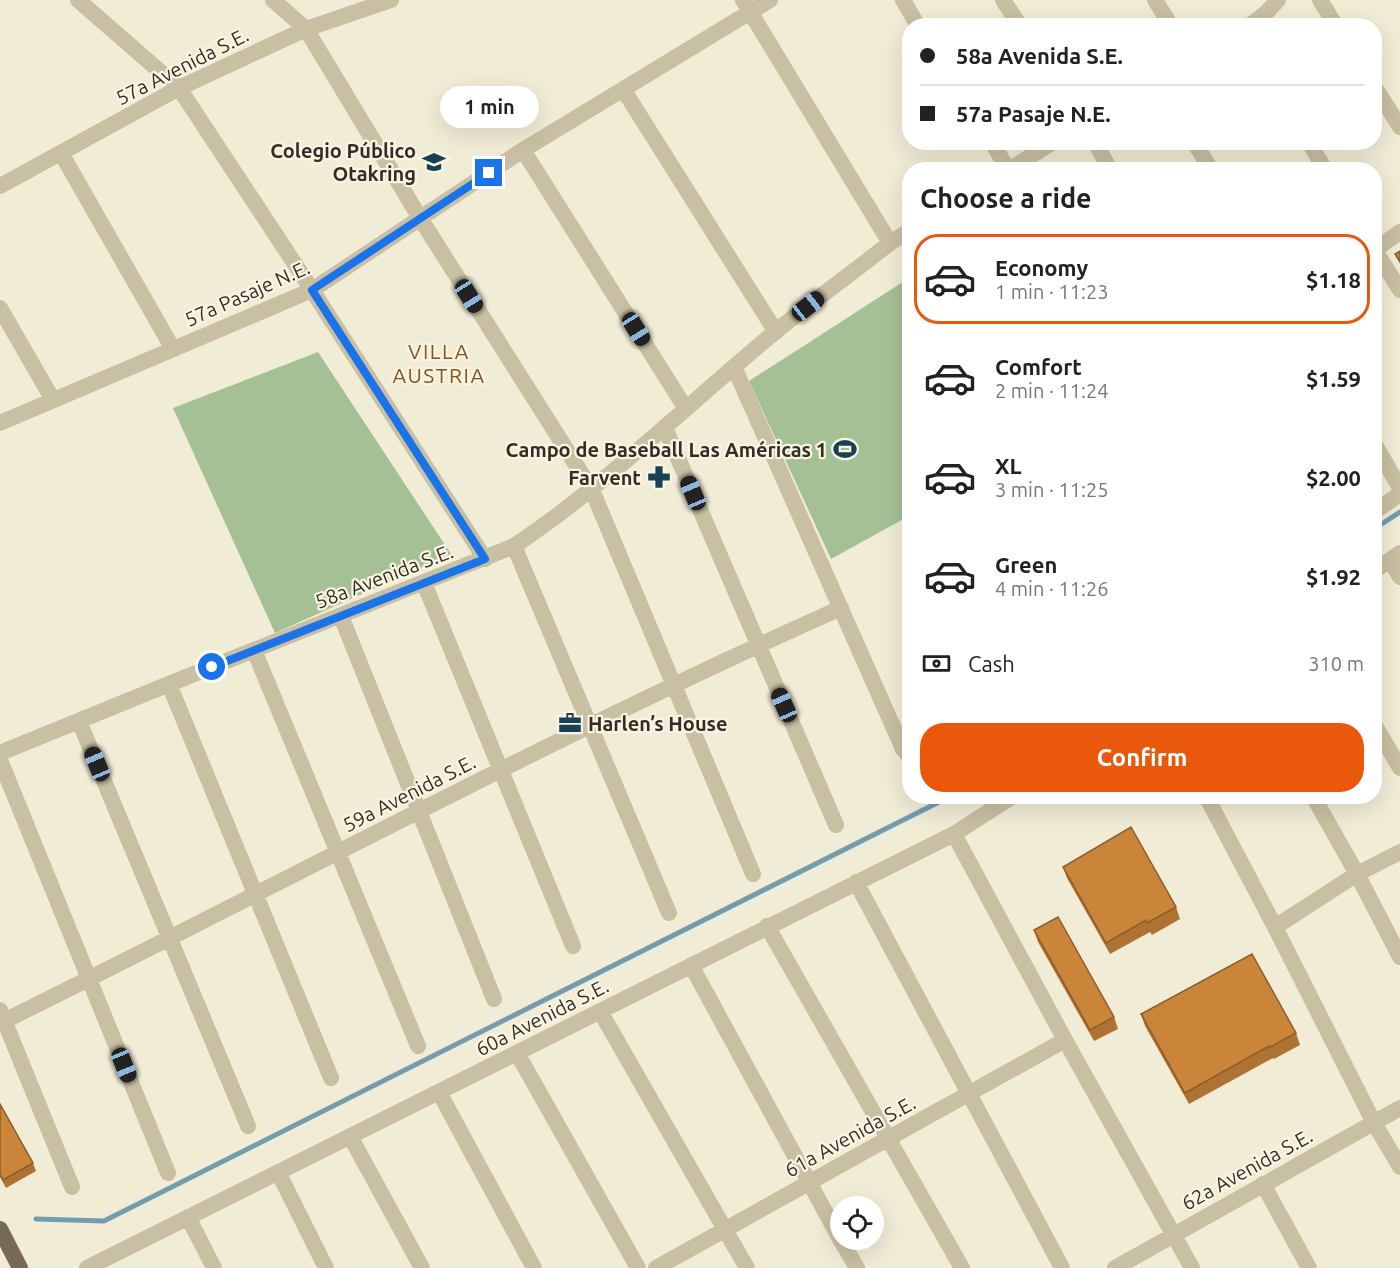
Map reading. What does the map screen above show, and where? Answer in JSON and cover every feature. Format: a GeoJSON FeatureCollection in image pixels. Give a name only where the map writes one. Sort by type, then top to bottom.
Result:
{"type":"FeatureCollection","features":[{"type":"Feature","properties":{"kind":"main road"},"geometry":{"type":"LineString","coordinates":[[0,1229],[20,1268]]}},
{"type":"Feature","properties":{"kind":"street"},"geometry":{"type":"LineString","coordinates":[[78,0],[179,88],[485,559]]}},
{"type":"Feature","properties":{"kind":"street"},"geometry":{"type":"LineString","coordinates":[[273,0],[306,29],[420,218],[592,490],[753,874]]}},
{"type":"Feature","properties":{"kind":"street","name":"57a Avenida S.E."},"geometry":{"type":"LineString","coordinates":[[0,186],[179,88],[306,29],[391,0]]}},
{"type":"Feature","properties":{"kind":"street","name":"57a Pasaje N.E."},"geometry":{"type":"LineString","coordinates":[[0,423],[312,290],[523,150],[623,89],[747,6],[770,0]]}},
{"type":"Feature","properties":{"kind":"street"},"geometry":{"type":"LineString","coordinates":[[903,0],[913,18]]}},
{"type":"Feature","properties":{"kind":"street"},"geometry":{"type":"LineString","coordinates":[[1003,0],[1015,18]]}},
{"type":"Feature","properties":{"kind":"street"},"geometry":{"type":"LineString","coordinates":[[1155,0],[1167,18]]}},
{"type":"Feature","properties":{"kind":"street"},"geometry":{"type":"LineString","coordinates":[[1260,18],[1278,0]]}},
{"type":"Feature","properties":{"kind":"street"},"geometry":{"type":"LineString","coordinates":[[1320,0],[1331,18]]}},
{"type":"Feature","properties":{"kind":"street"},"geometry":{"type":"LineString","coordinates":[[747,6],[890,243]]}},
{"type":"Feature","properties":{"kind":"street"},"geometry":{"type":"LineString","coordinates":[[623,89],[776,332]]}},
{"type":"Feature","properties":{"kind":"street"},"geometry":{"type":"LineString","coordinates":[[1382,99],[1400,127]]}},
{"type":"Feature","properties":{"kind":"street"},"geometry":{"type":"LineString","coordinates":[[523,150],[686,409]]}},
{"type":"Feature","properties":{"kind":"street"},"geometry":{"type":"LineString","coordinates":[[1022,162],[1040,150]]}},
{"type":"Feature","properties":{"kind":"street"},"geometry":{"type":"LineString","coordinates":[[61,153],[173,349]]}},
{"type":"Feature","properties":{"kind":"street"},"geometry":{"type":"LineString","coordinates":[[1382,244],[1400,232]]}},
{"type":"Feature","properties":{"kind":"street","name":"58a Avenida S.E."},"geometry":{"type":"LineString","coordinates":[[0,753],[514,546],[592,490],[776,332],[902,235]]}},
{"type":"Feature","properties":{"kind":"street"},"geometry":{"type":"LineString","coordinates":[[1382,262],[1400,290]]}},
{"type":"Feature","properties":{"kind":"street"},"geometry":{"type":"LineString","coordinates":[[0,308],[53,400]]}},
{"type":"Feature","properties":{"kind":"street"},"geometry":{"type":"LineString","coordinates":[[734,367],[902,747]]}},
{"type":"Feature","properties":{"kind":"street"},"geometry":{"type":"LineString","coordinates":[[665,428],[836,825]]}},
{"type":"Feature","properties":{"kind":"street"},"geometry":{"type":"LineString","coordinates":[[1382,457],[1400,488]]}},
{"type":"Feature","properties":{"kind":"street"},"geometry":{"type":"LineString","coordinates":[[1382,506],[1400,494]]}},
{"type":"Feature","properties":{"kind":"street"},"geometry":{"type":"LineString","coordinates":[[514,546],[669,913]]}},
{"type":"Feature","properties":{"kind":"street"},"geometry":{"type":"LineString","coordinates":[[1382,565],[1395,556],[1400,578]]}},
{"type":"Feature","properties":{"kind":"street"},"geometry":{"type":"LineString","coordinates":[[424,583],[573,946]]}},
{"type":"Feature","properties":{"kind":"street","name":"59a Avenida S.E."},"geometry":{"type":"LineString","coordinates":[[2,1018],[89,978],[590,726],[841,608]]}},
{"type":"Feature","properties":{"kind":"street"},"geometry":{"type":"LineString","coordinates":[[341,616],[494,999]]}},
{"type":"Feature","properties":{"kind":"street"},"geometry":{"type":"LineString","coordinates":[[254,650],[418,1046]]}},
{"type":"Feature","properties":{"kind":"street"},"geometry":{"type":"LineString","coordinates":[[169,684],[331,1078]]}},
{"type":"Feature","properties":{"kind":"street"},"geometry":{"type":"LineString","coordinates":[[79,721],[249,1126]]}},
{"type":"Feature","properties":{"kind":"street"},"geometry":{"type":"LineString","coordinates":[[1382,738],[1400,768]]}},
{"type":"Feature","properties":{"kind":"street"},"geometry":{"type":"LineString","coordinates":[[0,760],[168,1173]]}},
{"type":"Feature","properties":{"kind":"street","name":"60a Avenida S.E."},"geometry":{"type":"LineString","coordinates":[[87,1268],[111,1262],[188,1217],[954,834],[1001,804]]}},
{"type":"Feature","properties":{"kind":"street"},"geometry":{"type":"LineString","coordinates":[[1210,804],[1374,1123],[1400,1167]]}},
{"type":"Feature","properties":{"kind":"street"},"geometry":{"type":"LineString","coordinates":[[1318,804],[1400,957]]}},
{"type":"Feature","properties":{"kind":"street"},"geometry":{"type":"LineString","coordinates":[[954,834],[1192,1268]]}},
{"type":"Feature","properties":{"kind":"street"},"geometry":{"type":"LineString","coordinates":[[1275,927],[1357,874],[1400,852]]}},
{"type":"Feature","properties":{"kind":"street"},"geometry":{"type":"LineString","coordinates":[[856,882],[1062,1268]]}},
{"type":"Feature","properties":{"kind":"street"},"geometry":{"type":"LineString","coordinates":[[767,926],[962,1268]]}},
{"type":"Feature","properties":{"kind":"street"},"geometry":{"type":"LineString","coordinates":[[691,965],[830,1222]]}},
{"type":"Feature","properties":{"kind":"street"},"geometry":{"type":"LineString","coordinates":[[600,1011],[747,1268]]}},
{"type":"Feature","properties":{"kind":"street"},"geometry":{"type":"LineString","coordinates":[[2,1018],[72,1187]]}},
{"type":"Feature","properties":{"kind":"street","name":"61a Avenida S.E."},"geometry":{"type":"LineString","coordinates":[[656,1268],[1065,1040]]}},
{"type":"Feature","properties":{"kind":"street"},"geometry":{"type":"LineString","coordinates":[[517,1053],[638,1268]]}},
{"type":"Feature","properties":{"kind":"street"},"geometry":{"type":"LineString","coordinates":[[439,1092],[534,1268]]}},
{"type":"Feature","properties":{"kind":"street","name":"62a Avenida S.E."},"geometry":{"type":"LineString","coordinates":[[1115,1268],[1400,1108]]}},
{"type":"Feature","properties":{"kind":"street"},"geometry":{"type":"LineString","coordinates":[[350,1136],[422,1268]]}},
{"type":"Feature","properties":{"kind":"street"},"geometry":{"type":"LineString","coordinates":[[278,1172],[326,1268]]}},
{"type":"Feature","properties":{"kind":"street"},"geometry":{"type":"LineString","coordinates":[[1263,1184],[1309,1268]]}},
{"type":"Feature","properties":{"kind":"street"},"geometry":{"type":"LineString","coordinates":[[188,1217],[214,1268]]}},
{"type":"Feature","properties":{"kind":"street"},"geometry":{"type":"LineString","coordinates":[[846,1250],[856,1268]]}},
{"type":"Feature","properties":{"kind":"green space","name":"Campo de Baseball Las Américas 1"},"geometry":{"type":"Polygon","coordinates":[[[902,283],[902,520],[831,559],[749,381],[902,283]]]}},
{"type":"Feature","properties":{"kind":"green space"},"geometry":{"type":"Polygon","coordinates":[[[318,352],[451,554],[275,633],[173,408],[318,352]]]}},
{"type":"Feature","properties":{"kind":"building"},"geometry":{"type":"Polygon","coordinates":[[[1400,251],[1400,262],[1395,254],[1400,251]]]}},
{"type":"Feature","properties":{"kind":"building"},"geometry":{"type":"Polygon","coordinates":[[[1131,827],[1176,907],[1147,923],[1146,920],[1106,943],[1063,867],[1131,827]]]}},
{"type":"Feature","properties":{"kind":"building"},"geometry":{"type":"Polygon","coordinates":[[[1058,917],[1114,1017],[1090,1030],[1034,930],[1058,917]]]}},
{"type":"Feature","properties":{"kind":"building"},"geometry":{"type":"Polygon","coordinates":[[[1252,954],[1296,1033],[1185,1093],[1141,1014],[1252,954]]]}},
{"type":"Feature","properties":{"kind":"building"},"geometry":{"type":"Polygon","coordinates":[[[0,1104],[33,1163],[3,1180],[0,1174],[0,1104]]]}},
{"type":"Feature","properties":{"kind":"waterway"},"geometry":{"type":"LineString","coordinates":[[1382,524],[1400,512]]}},
{"type":"Feature","properties":{"kind":"waterway"},"geometry":{"type":"LineString","coordinates":[[36,1219],[104,1221],[935,804]]}},
{"type":"Feature","properties":{"kind":"place","name":"Colegio Público Otakring"},"geometry":{"type":"Point","coordinates":[434,162]}},
{"type":"Feature","properties":{"kind":"place","name":"Campo de Baseball Las Américas 1"},"geometry":{"type":"Point","coordinates":[845,449]}},
{"type":"Feature","properties":{"kind":"place","name":"Farvent"},"geometry":{"type":"Point","coordinates":[659,477]}},
{"type":"Feature","properties":{"kind":"place","name":"Harlen’s House"},"geometry":{"type":"Point","coordinates":[570,723]}},
{"type":"Feature","properties":{"kind":"district","name":"VILLA AUSTRIA"},"geometry":{"type":"Point","coordinates":[439,363]}},
{"type":"Feature","properties":{"kind":"route"},"geometry":{"type":"LineString","coordinates":[[212,667],[485,559],[312,290],[489,173]]}}]}
